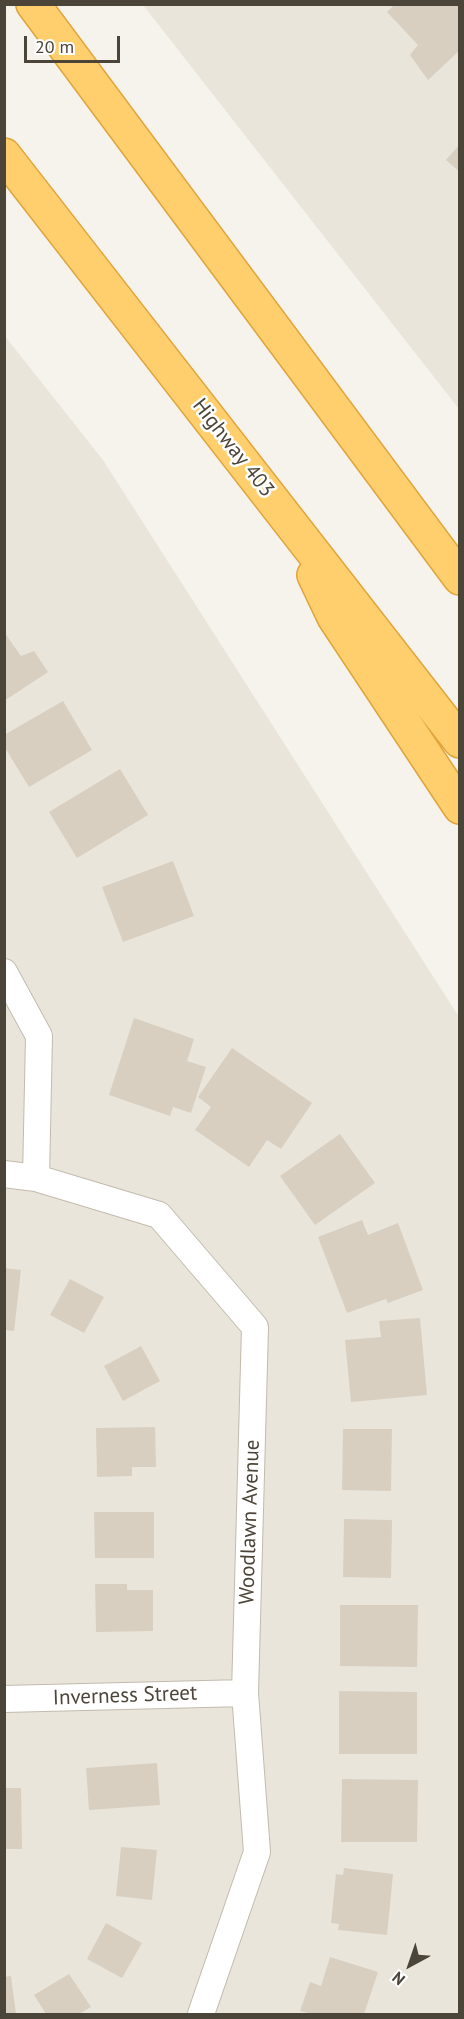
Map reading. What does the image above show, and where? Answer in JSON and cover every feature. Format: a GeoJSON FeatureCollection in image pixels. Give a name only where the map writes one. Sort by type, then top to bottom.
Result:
{"type":"FeatureCollection","features":[{"type":"Feature","properties":{"kind":"highway"},"geometry":{"type":"LineString","coordinates":[[33,4],[459,578]]}},
{"type":"Feature","properties":{"kind":"highway","name":"Highway 403"},"geometry":{"type":"LineString","coordinates":[[4,155],[459,741]]}},
{"type":"Feature","properties":{"kind":"highway"},"geometry":{"type":"LineString","coordinates":[[288,519],[334,617],[459,807]]}},
{"type":"Feature","properties":{"kind":"street"},"geometry":{"type":"LineString","coordinates":[[4,972],[39,1036],[36,1178]]}},
{"type":"Feature","properties":{"kind":"street","name":"Woodlawn Avenue"},"geometry":{"type":"LineString","coordinates":[[4,1174],[36,1178],[159,1215],[255,1327],[245,1693],[257,1852],[201,2014]]}},
{"type":"Feature","properties":{"kind":"street","name":"Inverness Street"},"geometry":{"type":"LineString","coordinates":[[4,1699],[245,1693]]}},
{"type":"Feature","properties":{"kind":"shaded area"},"geometry":{"type":"Polygon","coordinates":[[[143,5],[459,5],[459,409],[143,5]]]}},
{"type":"Feature","properties":{"kind":"shaded area"},"geometry":{"type":"Polygon","coordinates":[[[4,335],[103,460],[459,1017],[459,2014],[5,2014],[4,335]]]}},
{"type":"Feature","properties":{"kind":"building"},"geometry":{"type":"Polygon","coordinates":[[[395,4],[460,4],[460,50],[428,80],[410,55],[418,45],[387,12],[395,4]]]}},
{"type":"Feature","properties":{"kind":"building"},"geometry":{"type":"Polygon","coordinates":[[[460,144],[460,172],[446,160],[460,144]]]}},
{"type":"Feature","properties":{"kind":"building"},"geometry":{"type":"Polygon","coordinates":[[[4,632],[21,656],[34,651],[48,672],[4,701],[4,632]]]}},
{"type":"Feature","properties":{"kind":"building"},"geometry":{"type":"Polygon","coordinates":[[[63,701],[92,750],[29,787],[4,746],[4,735],[63,701]]]}},
{"type":"Feature","properties":{"kind":"building"},"geometry":{"type":"Polygon","coordinates":[[[120,769],[148,815],[77,858],[49,812],[120,769]]]}},
{"type":"Feature","properties":{"kind":"building"},"geometry":{"type":"Polygon","coordinates":[[[173,861],[194,916],[123,942],[102,887],[173,861]]]}},
{"type":"Feature","properties":{"kind":"building"},"geometry":{"type":"Polygon","coordinates":[[[134,1018],[194,1039],[187,1061],[206,1067],[191,1113],[173,1107],[170,1116],[109,1095],[134,1018]]]}},
{"type":"Feature","properties":{"kind":"building"},"geometry":{"type":"Polygon","coordinates":[[[232,1048],[312,1103],[281,1149],[267,1140],[249,1167],[195,1130],[211,1107],[198,1097],[232,1048]]]}},
{"type":"Feature","properties":{"kind":"building"},"geometry":{"type":"Polygon","coordinates":[[[340,1134],[375,1183],[315,1225],[280,1176],[340,1134]]]}},
{"type":"Feature","properties":{"kind":"building"},"geometry":{"type":"Polygon","coordinates":[[[362,1220],[368,1235],[398,1223],[423,1290],[388,1303],[386,1299],[347,1313],[318,1237],[362,1220]]]}},
{"type":"Feature","properties":{"kind":"building"},"geometry":{"type":"Polygon","coordinates":[[[4,1268],[21,1270],[14,1331],[4,1330],[4,1268]]]}},
{"type":"Feature","properties":{"kind":"building"},"geometry":{"type":"Polygon","coordinates":[[[70,1279],[104,1297],[84,1333],[50,1315],[70,1279]]]}},
{"type":"Feature","properties":{"kind":"building"},"geometry":{"type":"Polygon","coordinates":[[[420,1318],[427,1395],[351,1402],[345,1340],[381,1337],[379,1321],[420,1318]]]}},
{"type":"Feature","properties":{"kind":"building"},"geometry":{"type":"Polygon","coordinates":[[[141,1346],[160,1381],[123,1401],[104,1366],[141,1346]]]}},
{"type":"Feature","properties":{"kind":"building"},"geometry":{"type":"Polygon","coordinates":[[[155,1427],[156,1467],[132,1467],[132,1476],[97,1477],[96,1428],[155,1427]]]}},
{"type":"Feature","properties":{"kind":"building"},"geometry":{"type":"Polygon","coordinates":[[[343,1429],[392,1429],[391,1491],[342,1490],[343,1429]]]}},
{"type":"Feature","properties":{"kind":"building"},"geometry":{"type":"Polygon","coordinates":[[[94,1512],[154,1512],[154,1558],[95,1558],[94,1512]]]}},
{"type":"Feature","properties":{"kind":"building"},"geometry":{"type":"Polygon","coordinates":[[[344,1519],[392,1520],[391,1578],[343,1577],[344,1519]]]}},
{"type":"Feature","properties":{"kind":"building"},"geometry":{"type":"Polygon","coordinates":[[[95,1584],[127,1584],[127,1590],[153,1590],[153,1631],[96,1632],[95,1584]]]}},
{"type":"Feature","properties":{"kind":"building"},"geometry":{"type":"Polygon","coordinates":[[[340,1605],[418,1605],[417,1667],[340,1666],[340,1605]]]}},
{"type":"Feature","properties":{"kind":"building"},"geometry":{"type":"Polygon","coordinates":[[[339,1691],[417,1692],[417,1754],[339,1754],[339,1691]]]}},
{"type":"Feature","properties":{"kind":"building"},"geometry":{"type":"Polygon","coordinates":[[[157,1763],[160,1805],[89,1810],[86,1768],[157,1763]]]}},
{"type":"Feature","properties":{"kind":"building"},"geometry":{"type":"Polygon","coordinates":[[[342,1779],[418,1780],[417,1842],[341,1842],[342,1779]]]}},
{"type":"Feature","properties":{"kind":"building"},"geometry":{"type":"Polygon","coordinates":[[[4,1788],[21,1788],[22,1849],[4,1849],[4,1788]]]}},
{"type":"Feature","properties":{"kind":"building"},"geometry":{"type":"Polygon","coordinates":[[[121,1847],[157,1850],[152,1900],[116,1896],[121,1847]]]}},
{"type":"Feature","properties":{"kind":"building"},"geometry":{"type":"Polygon","coordinates":[[[344,1868],[393,1874],[387,1935],[338,1930],[339,1924],[331,1923],[336,1874],[343,1875],[344,1868]]]}},
{"type":"Feature","properties":{"kind":"building"},"geometry":{"type":"Polygon","coordinates":[[[106,1923],[142,1943],[122,1978],[87,1959],[106,1923]]]}},
{"type":"Feature","properties":{"kind":"building"},"geometry":{"type":"Polygon","coordinates":[[[330,1957],[378,1972],[364,2014],[312,2014],[300,2011],[310,1982],[321,1986],[330,1957]]]}},
{"type":"Feature","properties":{"kind":"building"},"geometry":{"type":"Polygon","coordinates":[[[69,1974],[91,2007],[79,2014],[46,2014],[34,1995],[69,1974]]]}},
{"type":"Feature","properties":{"kind":"building"},"geometry":{"type":"Polygon","coordinates":[[[11,1976],[16,2014],[4,2014],[4,1977],[11,1976]]]}}]}
